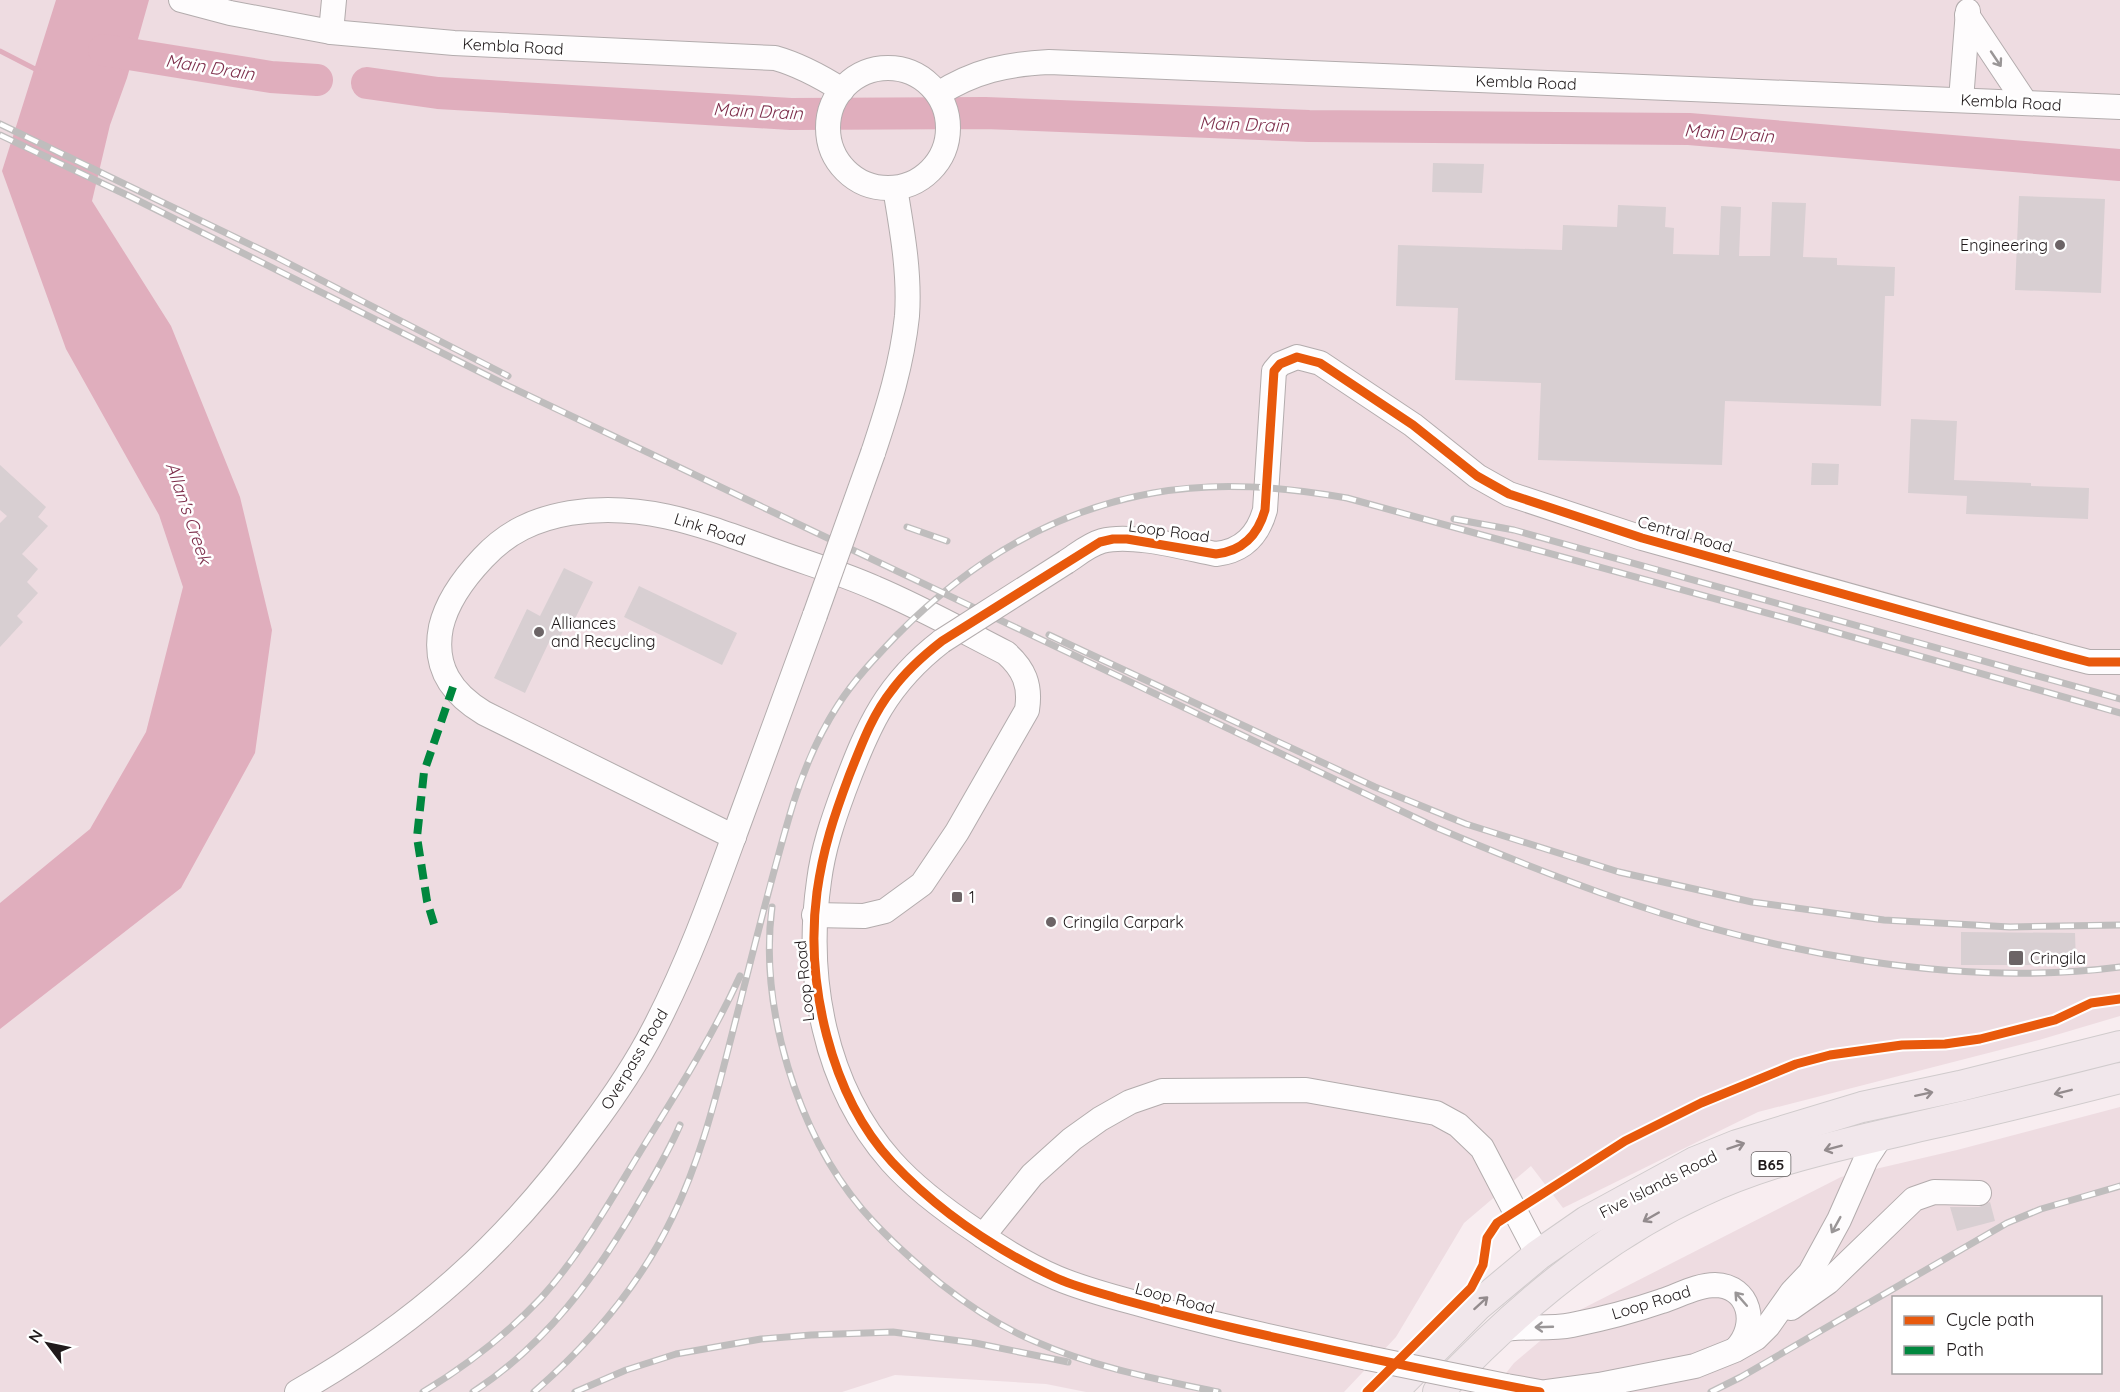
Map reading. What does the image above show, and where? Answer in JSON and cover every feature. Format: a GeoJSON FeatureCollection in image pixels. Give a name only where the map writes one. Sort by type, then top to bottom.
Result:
{"type":"FeatureCollection","features":[{"type":"Feature","properties":{"kind":"main road","name":"Five Islands Road"},"geometry":{"type":"LineString","coordinates":[[1392,1392],[1477,1306],[1538,1255],[1587,1221],[1649,1185],[1695,1162],[1737,1145],[1862,1107],[1960,1086],[2120,1046]]}},
{"type":"Feature","properties":{"kind":"main road","name":"Five Islands Road"},"geometry":{"type":"LineString","coordinates":[[1438,1392],[1499,1330],[1557,1281],[1615,1239],[1652,1216],[1700,1191],[1763,1166],[2120,1078]]}},
{"type":"Feature","properties":{"kind":"street","name":"Kembla Road"},"geometry":{"type":"LineString","coordinates":[[181,0],[230,13],[331,32],[454,43],[775,58],[816,73],[839,94]]}},
{"type":"Feature","properties":{"kind":"street"},"geometry":{"type":"LineString","coordinates":[[331,32],[334,0]]}},
{"type":"Feature","properties":{"kind":"street"},"geometry":{"type":"LineString","coordinates":[[1961,100],[1968,8]]}},
{"type":"Feature","properties":{"kind":"street"},"geometry":{"type":"LineString","coordinates":[[1968,8],[2025,102]]}},
{"type":"Feature","properties":{"kind":"street","name":"Kembla Road"},"geometry":{"type":"LineString","coordinates":[[938,94],[974,74],[998,67],[1049,62],[2120,107]]}},
{"type":"Feature","properties":{"kind":"street"},"geometry":{"type":"LineString","coordinates":[[891,68],[909,72],[926,81],[938,94],[947,112],[949,132],[944,151],[936,165],[925,177],[895,188],[874,187],[856,180],[841,166],[831,148],[828,127],[832,107],[839,94],[856,77],[873,70],[891,68]]}},
{"type":"Feature","properties":{"kind":"street","name":"Overpass Road"},"geometry":{"type":"LineString","coordinates":[[297,1392],[381,1340],[432,1300],[489,1250],[529,1208],[570,1157],[613,1097],[653,1031],[687,962],[713,896],[889,406],[901,360],[907,314],[902,229],[895,188]]}},
{"type":"Feature","properties":{"kind":"street","name":"Central Road"},"geometry":{"type":"LineString","coordinates":[[1280,364],[1297,357],[1320,363],[1413,425],[1477,476],[1509,494],[1642,538],[2066,656],[2089,662],[2120,662]]}},
{"type":"Feature","properties":{"kind":"street","name":"Loop Road"},"geometry":{"type":"LineString","coordinates":[[1280,364],[1274,371],[1272,380],[1264,510],[1257,530],[1249,540],[1239,548],[1216,554],[1145,541],[1113,539],[1100,542],[1087,548],[942,641],[925,654],[891,690],[862,741],[829,832],[820,870],[814,915],[814,957],[819,1003],[829,1046],[843,1083],[869,1132],[891,1161],[949,1213],[1018,1258],[1056,1278],[1183,1317],[1368,1358],[1540,1392]]}},
{"type":"Feature","properties":{"kind":"street","name":"Link Road"},"geometry":{"type":"LineString","coordinates":[[734,837],[484,713],[459,695],[449,681],[443,666],[439,648],[441,626],[448,607],[475,566],[492,548],[510,534],[533,522],[593,509],[626,509],[657,513],[693,522],[875,588],[1006,652],[1014,660],[1027,679],[1029,699],[1027,710],[957,832],[922,884],[885,911],[864,916],[814,915]]}},
{"type":"Feature","properties":{"kind":"street"},"geometry":{"type":"LineString","coordinates":[[983,1236],[1032,1175],[1100,1119],[1130,1102],[1162,1091],[1306,1090],[1436,1113],[1458,1125],[1482,1148],[1538,1255]]}},
{"type":"Feature","properties":{"kind":"street"},"geometry":{"type":"LineString","coordinates":[[1756,1338],[1810,1273],[1839,1220],[1866,1159],[1881,1136]]}},
{"type":"Feature","properties":{"kind":"street"},"geometry":{"type":"LineString","coordinates":[[1648,1392],[1666,1379],[1735,1350],[1756,1338],[1828,1282],[1906,1205],[1920,1195],[1940,1191],[1979,1193]]}},
{"type":"Feature","properties":{"kind":"street"},"geometry":{"type":"LineString","coordinates":[[1792,1292],[1837,1271],[1854,1257]]}},
{"type":"Feature","properties":{"kind":"street","name":"Loop Road"},"geometry":{"type":"LineString","coordinates":[[1499,1330],[1566,1326],[1642,1307],[1697,1288],[1716,1285],[1736,1292],[1749,1308],[1748,1327],[1743,1341],[1735,1350]]}},
{"type":"Feature","properties":{"kind":"street"},"geometry":{"type":"LineString","coordinates":[[1547,1392],[1691,1368]]}},
{"type":"Feature","properties":{"kind":"street"},"geometry":{"type":"LineString","coordinates":[[1669,1392],[1675,1381],[1691,1368]]}},
{"type":"Feature","properties":{"kind":"shaded area"},"geometry":{"type":"Polygon","coordinates":[[[0,0],[2120,0],[2120,1016],[2039,1040],[1758,1112],[1563,1208],[1531,1166],[1464,1223],[1396,1337],[1344,1392],[1086,1392],[1046,1384],[895,1375],[842,1392],[0,1392],[0,0]]]}},
{"type":"Feature","properties":{"kind":"shaded area"},"geometry":{"type":"Polygon","coordinates":[[[2120,1107],[2120,1392],[1491,1392],[1514,1363],[1572,1314],[1841,1177],[1957,1150],[2120,1107]]]}},
{"type":"Feature","properties":{"kind":"water","name":"Allan's Creek"},"geometry":{"type":"Polygon","coordinates":[[[56,0],[149,0],[127,78],[110,125],[92,201],[171,326],[240,497],[272,630],[255,753],[181,888],[0,1029],[0,903],[90,829],[146,732],[183,587],[159,515],[66,349],[2,171],[56,0]]]}},
{"type":"Feature","properties":{"kind":"building"},"geometry":{"type":"Polygon","coordinates":[[[1433,163],[1484,164],[1482,193],[1432,192],[1433,163]]]}},
{"type":"Feature","properties":{"kind":"building","name":"Engineering"},"geometry":{"type":"Polygon","coordinates":[[[2019,196],[2105,199],[2101,293],[2015,290],[2019,196]]]}},
{"type":"Feature","properties":{"kind":"building"},"geometry":{"type":"Polygon","coordinates":[[[1772,202],[1806,203],[1803,257],[1837,258],[1837,265],[1895,267],[1894,296],[1885,296],[1881,406],[1725,401],[1722,465],[1538,460],[1541,383],[1455,380],[1458,308],[1396,306],[1398,245],[1562,250],[1563,225],[1617,227],[1618,205],[1666,207],[1665,227],[1674,228],[1673,254],[1719,255],[1721,206],[1741,207],[1739,256],[1770,256],[1772,202]]]}},
{"type":"Feature","properties":{"kind":"building"},"geometry":{"type":"Polygon","coordinates":[[[1911,419],[1957,421],[1954,480],[2089,488],[2088,519],[1966,514],[1967,496],[1908,493],[1911,419]]]}},
{"type":"Feature","properties":{"kind":"building"},"geometry":{"type":"Polygon","coordinates":[[[1812,463],[1839,464],[1838,485],[1811,485],[1812,463]]]}},
{"type":"Feature","properties":{"kind":"building"},"geometry":{"type":"Polygon","coordinates":[[[0,465],[46,507],[38,517],[48,526],[22,554],[38,569],[27,582],[38,593],[17,616],[23,622],[0,647],[0,523],[7,516],[0,510],[0,465]]]}},
{"type":"Feature","properties":{"kind":"building","name":"Alliances and Recycling"},"geometry":{"type":"Polygon","coordinates":[[[564,568],[593,582],[572,625],[567,622],[557,644],[550,640],[525,693],[494,678],[527,609],[540,616],[564,568]]]}},
{"type":"Feature","properties":{"kind":"building"},"geometry":{"type":"Polygon","coordinates":[[[639,586],[737,633],[722,665],[624,617],[639,586]]]}},
{"type":"Feature","properties":{"kind":"building"},"geometry":{"type":"Polygon","coordinates":[[[1961,932],[2075,933],[2076,965],[1961,965],[1961,932]]]}},
{"type":"Feature","properties":{"kind":"building"},"geometry":{"type":"Polygon","coordinates":[[[1990,1202],[1995,1221],[1957,1231],[1950,1207],[1979,1207],[1990,1202]]]}},
{"type":"Feature","properties":{"kind":"waterway","name":"Main Drain"},"geometry":{"type":"LineString","coordinates":[[104,50],[271,77],[317,80]]}},
{"type":"Feature","properties":{"kind":"waterway"},"geometry":{"type":"LineString","coordinates":[[0,51],[39,71]]}},
{"type":"Feature","properties":{"kind":"waterway","name":"Main Drain"},"geometry":{"type":"LineString","coordinates":[[367,83],[438,93],[791,114],[985,113],[1309,126],[1689,129],[2120,165]]}},
{"type":"Feature","properties":{"kind":"railway"},"geometry":{"type":"LineString","coordinates":[[0,124],[274,256],[508,376]]}},
{"type":"Feature","properties":{"kind":"railway"},"geometry":{"type":"LineString","coordinates":[[0,135],[131,197],[504,384],[1435,827],[1527,865],[1680,919],[1804,950],[1932,969],[1996,973],[2059,972],[2120,967]]}},
{"type":"Feature","properties":{"kind":"railway"},"geometry":{"type":"LineString","coordinates":[[534,1392],[593,1334],[629,1290],[659,1243],[682,1197],[711,1112],[793,804],[812,753],[831,717],[865,669],[923,610],[982,564],[1046,527],[1116,501],[1177,489],[1226,486],[1275,488],[1347,498],[1789,619],[2120,713]]}},
{"type":"Feature","properties":{"kind":"railway"},"geometry":{"type":"LineString","coordinates":[[1454,519],[1514,530],[2120,699]]}},
{"type":"Feature","properties":{"kind":"railway"},"geometry":{"type":"LineString","coordinates":[[907,527],[947,541]]}},
{"type":"Feature","properties":{"kind":"railway"},"geometry":{"type":"LineString","coordinates":[[1049,635],[1375,787],[1466,824],[1619,872],[1752,902],[1884,920],[2010,927],[2120,925]]}},
{"type":"Feature","properties":{"kind":"railway"},"geometry":{"type":"LineString","coordinates":[[772,907],[769,946],[771,986],[788,1067],[819,1143],[839,1178],[871,1219],[941,1284],[986,1316],[1009,1329],[1056,1350],[1102,1365],[1218,1392]]}},
{"type":"Feature","properties":{"kind":"railway"},"geometry":{"type":"LineString","coordinates":[[423,1392],[470,1361],[514,1325],[541,1298],[571,1261],[685,1079],[740,976]]}},
{"type":"Feature","properties":{"kind":"railway"},"geometry":{"type":"LineString","coordinates":[[473,1392],[523,1353],[546,1331],[585,1284],[621,1232],[665,1156],[680,1125]]}},
{"type":"Feature","properties":{"kind":"railway"},"geometry":{"type":"LineString","coordinates":[[1711,1392],[1741,1377],[2007,1223],[2041,1209],[2120,1186]]}},
{"type":"Feature","properties":{"kind":"railway"},"geometry":{"type":"LineString","coordinates":[[575,1392],[626,1370],[676,1354],[761,1339],[811,1335],[893,1332],[975,1343],[1068,1362]]}},
{"type":"Feature","properties":{"kind":"marked path"},"geometry":{"type":"LineString","coordinates":[[434,924],[427,901],[417,837],[424,772],[453,687]]}},
{"type":"Feature","properties":{"kind":"cycle path"},"geometry":{"type":"LineString","coordinates":[[1540,1392],[1238,1329],[1070,1284],[1010,1254],[968,1227],[909,1180],[892,1162],[870,1135],[852,1104],[838,1071],[819,999],[814,927],[822,861],[839,805],[868,731],[897,683],[942,641],[1100,542],[1127,539],[1216,554],[1242,545],[1254,534],[1265,510],[1274,371],[1280,364],[1297,357],[1320,363],[1413,425],[1477,476],[1509,494],[1642,538],[2066,656],[2089,662],[2120,662]]}},
{"type":"Feature","properties":{"kind":"cycle path"},"geometry":{"type":"LineString","coordinates":[[1367,1392],[1471,1288],[1483,1265],[1487,1238],[1497,1223],[1625,1141],[1701,1103],[1796,1064],[1830,1055],[1902,1045],[1945,1044],[1980,1039],[2055,1020],[2091,1003],[2120,999]]}},
{"type":"Feature","properties":{"kind":"place","name":"Engineering"},"geometry":{"type":"Point","coordinates":[2060,245]}},
{"type":"Feature","properties":{"kind":"place","name":"Alliances and Recycling"},"geometry":{"type":"Point","coordinates":[539,632]}},
{"type":"Feature","properties":{"kind":"place","name":"1"},"geometry":{"type":"Point","coordinates":[957,897]}},
{"type":"Feature","properties":{"kind":"place","name":"Cringila Carpark"},"geometry":{"type":"Point","coordinates":[1051,922]}},
{"type":"Feature","properties":{"kind":"place","name":"Cringila"},"geometry":{"type":"Point","coordinates":[2016,958]}}]}
